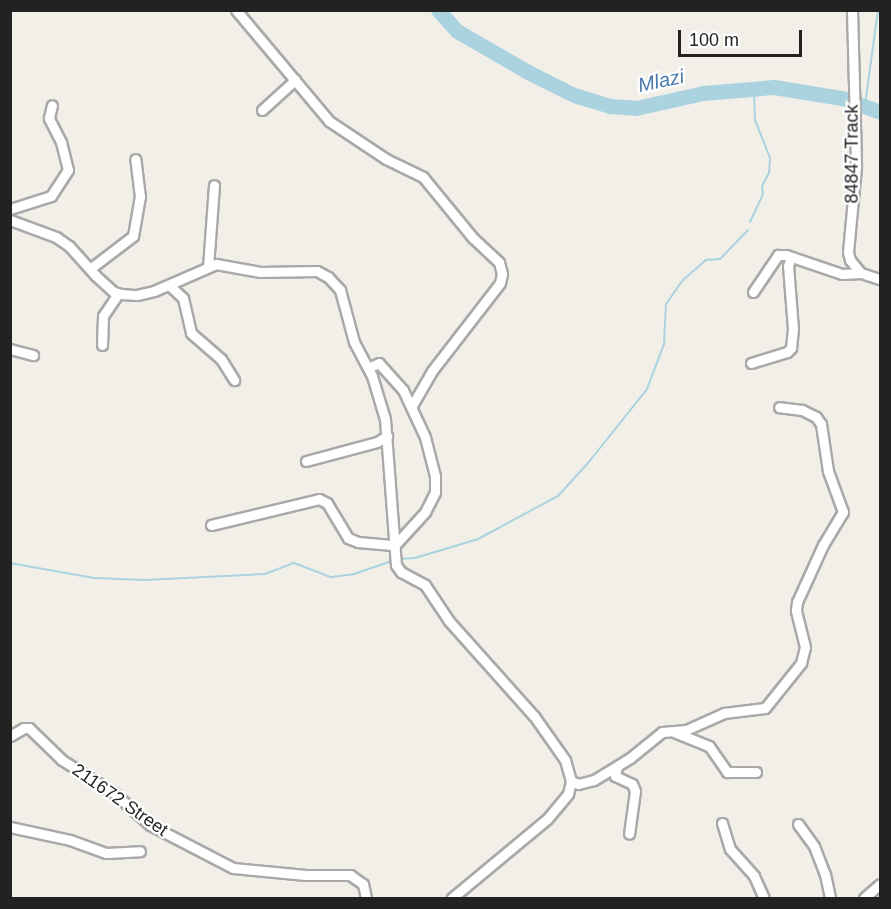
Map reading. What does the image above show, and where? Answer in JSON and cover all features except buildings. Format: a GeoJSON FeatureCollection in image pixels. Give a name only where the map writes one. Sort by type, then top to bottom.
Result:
{"type":"FeatureCollection","features":[{"type":"Feature","properties":{"kind":"street"},"geometry":{"type":"LineString","coordinates":[[236,10],[334,126],[386,159],[423,177],[474,238],[494,257],[501,268],[500,283],[432,371],[412,405]]}},
{"type":"Feature","properties":{"kind":"street","name":"84847 Track"},"geometry":{"type":"LineString","coordinates":[[852,10],[853,124],[856,166],[848,252],[850,260],[861,273]]}},
{"type":"Feature","properties":{"kind":"street"},"geometry":{"type":"LineString","coordinates":[[262,110],[295,80]]}},
{"type":"Feature","properties":{"kind":"street"},"geometry":{"type":"LineString","coordinates":[[10,208],[51,196],[68,170],[61,142],[49,118],[52,105]]}},
{"type":"Feature","properties":{"kind":"street"},"geometry":{"type":"LineString","coordinates":[[91,268],[133,236],[140,197],[135,159]]}},
{"type":"Feature","properties":{"kind":"street"},"geometry":{"type":"LineString","coordinates":[[208,267],[214,185]]}},
{"type":"Feature","properties":{"kind":"street"},"geometry":{"type":"LineString","coordinates":[[10,220],[56,237],[69,246],[96,276],[118,294],[137,295],[169,285],[208,267],[223,264],[260,272],[310,270],[328,277],[340,290],[354,342],[368,368],[382,406],[387,436],[398,569],[425,585],[449,621],[534,716],[565,760],[571,781],[568,794],[547,819],[452,898]]}},
{"type":"Feature","properties":{"kind":"street"},"geometry":{"type":"LineString","coordinates":[[753,292],[775,256],[782,254],[842,274],[861,273],[880,279]]}},
{"type":"Feature","properties":{"kind":"street"},"geometry":{"type":"LineString","coordinates":[[751,363],[787,352],[791,348],[793,329],[788,260],[791,257]]}},
{"type":"Feature","properties":{"kind":"street"},"geometry":{"type":"LineString","coordinates":[[169,285],[183,297],[191,333],[221,359],[234,380]]}},
{"type":"Feature","properties":{"kind":"street"},"geometry":{"type":"LineString","coordinates":[[102,345],[103,316],[118,294]]}},
{"type":"Feature","properties":{"kind":"street"},"geometry":{"type":"LineString","coordinates":[[10,349],[33,355]]}},
{"type":"Feature","properties":{"kind":"street"},"geometry":{"type":"LineString","coordinates":[[368,368],[376,362],[381,365],[412,405],[425,437],[436,486],[425,512],[395,545]]}},
{"type":"Feature","properties":{"kind":"street"},"geometry":{"type":"LineString","coordinates":[[571,781],[578,784],[594,780],[617,766],[662,732],[686,730],[724,713],[760,711],[771,703],[793,676],[804,655],[796,610],[798,597],[823,544],[843,512],[828,471],[821,424],[816,417],[802,410],[779,407]]}},
{"type":"Feature","properties":{"kind":"street"},"geometry":{"type":"LineString","coordinates":[[306,461],[377,442],[387,436]]}},
{"type":"Feature","properties":{"kind":"street"},"geometry":{"type":"LineString","coordinates":[[211,525],[319,499],[327,503],[348,538],[354,541],[395,545]]}},
{"type":"Feature","properties":{"kind":"street","name":"211672 Street"},"geometry":{"type":"LineString","coordinates":[[10,736],[24,728],[29,728],[62,760],[114,793],[150,825],[233,868],[306,875],[350,874],[363,884],[366,898]]}},
{"type":"Feature","properties":{"kind":"street"},"geometry":{"type":"LineString","coordinates":[[674,732],[709,746],[727,772],[756,772]]}},
{"type":"Feature","properties":{"kind":"street"},"geometry":{"type":"LineString","coordinates":[[617,766],[615,776],[632,784],[635,791],[629,834]]}},
{"type":"Feature","properties":{"kind":"street"},"geometry":{"type":"LineString","coordinates":[[722,823],[730,849],[754,876],[764,898]]}},
{"type":"Feature","properties":{"kind":"street"},"geometry":{"type":"LineString","coordinates":[[798,824],[819,859],[830,898]]}},
{"type":"Feature","properties":{"kind":"street"},"geometry":{"type":"LineString","coordinates":[[10,827],[70,840],[106,853],[140,851]]}},
{"type":"Feature","properties":{"kind":"street"},"geometry":{"type":"LineString","coordinates":[[864,898],[880,884]]}},
{"type":"Feature","properties":{"kind":"waterway","name":"Mlazi"},"geometry":{"type":"LineString","coordinates":[[438,10],[457,31],[528,72],[574,95],[610,106],[636,108],[703,93],[774,87],[842,98],[880,112]]}},
{"type":"Feature","properties":{"kind":"waterway"},"geometry":{"type":"LineString","coordinates":[[865,105],[878,10]]}},
{"type":"Feature","properties":{"kind":"waterway"},"geometry":{"type":"LineString","coordinates":[[750,222],[763,194],[762,186],[769,173],[770,158],[755,120],[754,89]]}},
{"type":"Feature","properties":{"kind":"waterway"},"geometry":{"type":"LineString","coordinates":[[400,559],[415,558],[478,539],[558,496],[588,463],[647,389],[664,344],[666,304],[683,280],[706,260],[720,259],[748,230]]}},
{"type":"Feature","properties":{"kind":"waterway"},"geometry":{"type":"LineString","coordinates":[[10,563],[94,578],[145,580],[265,574],[294,563],[331,577],[354,574],[389,562]]}}]}
